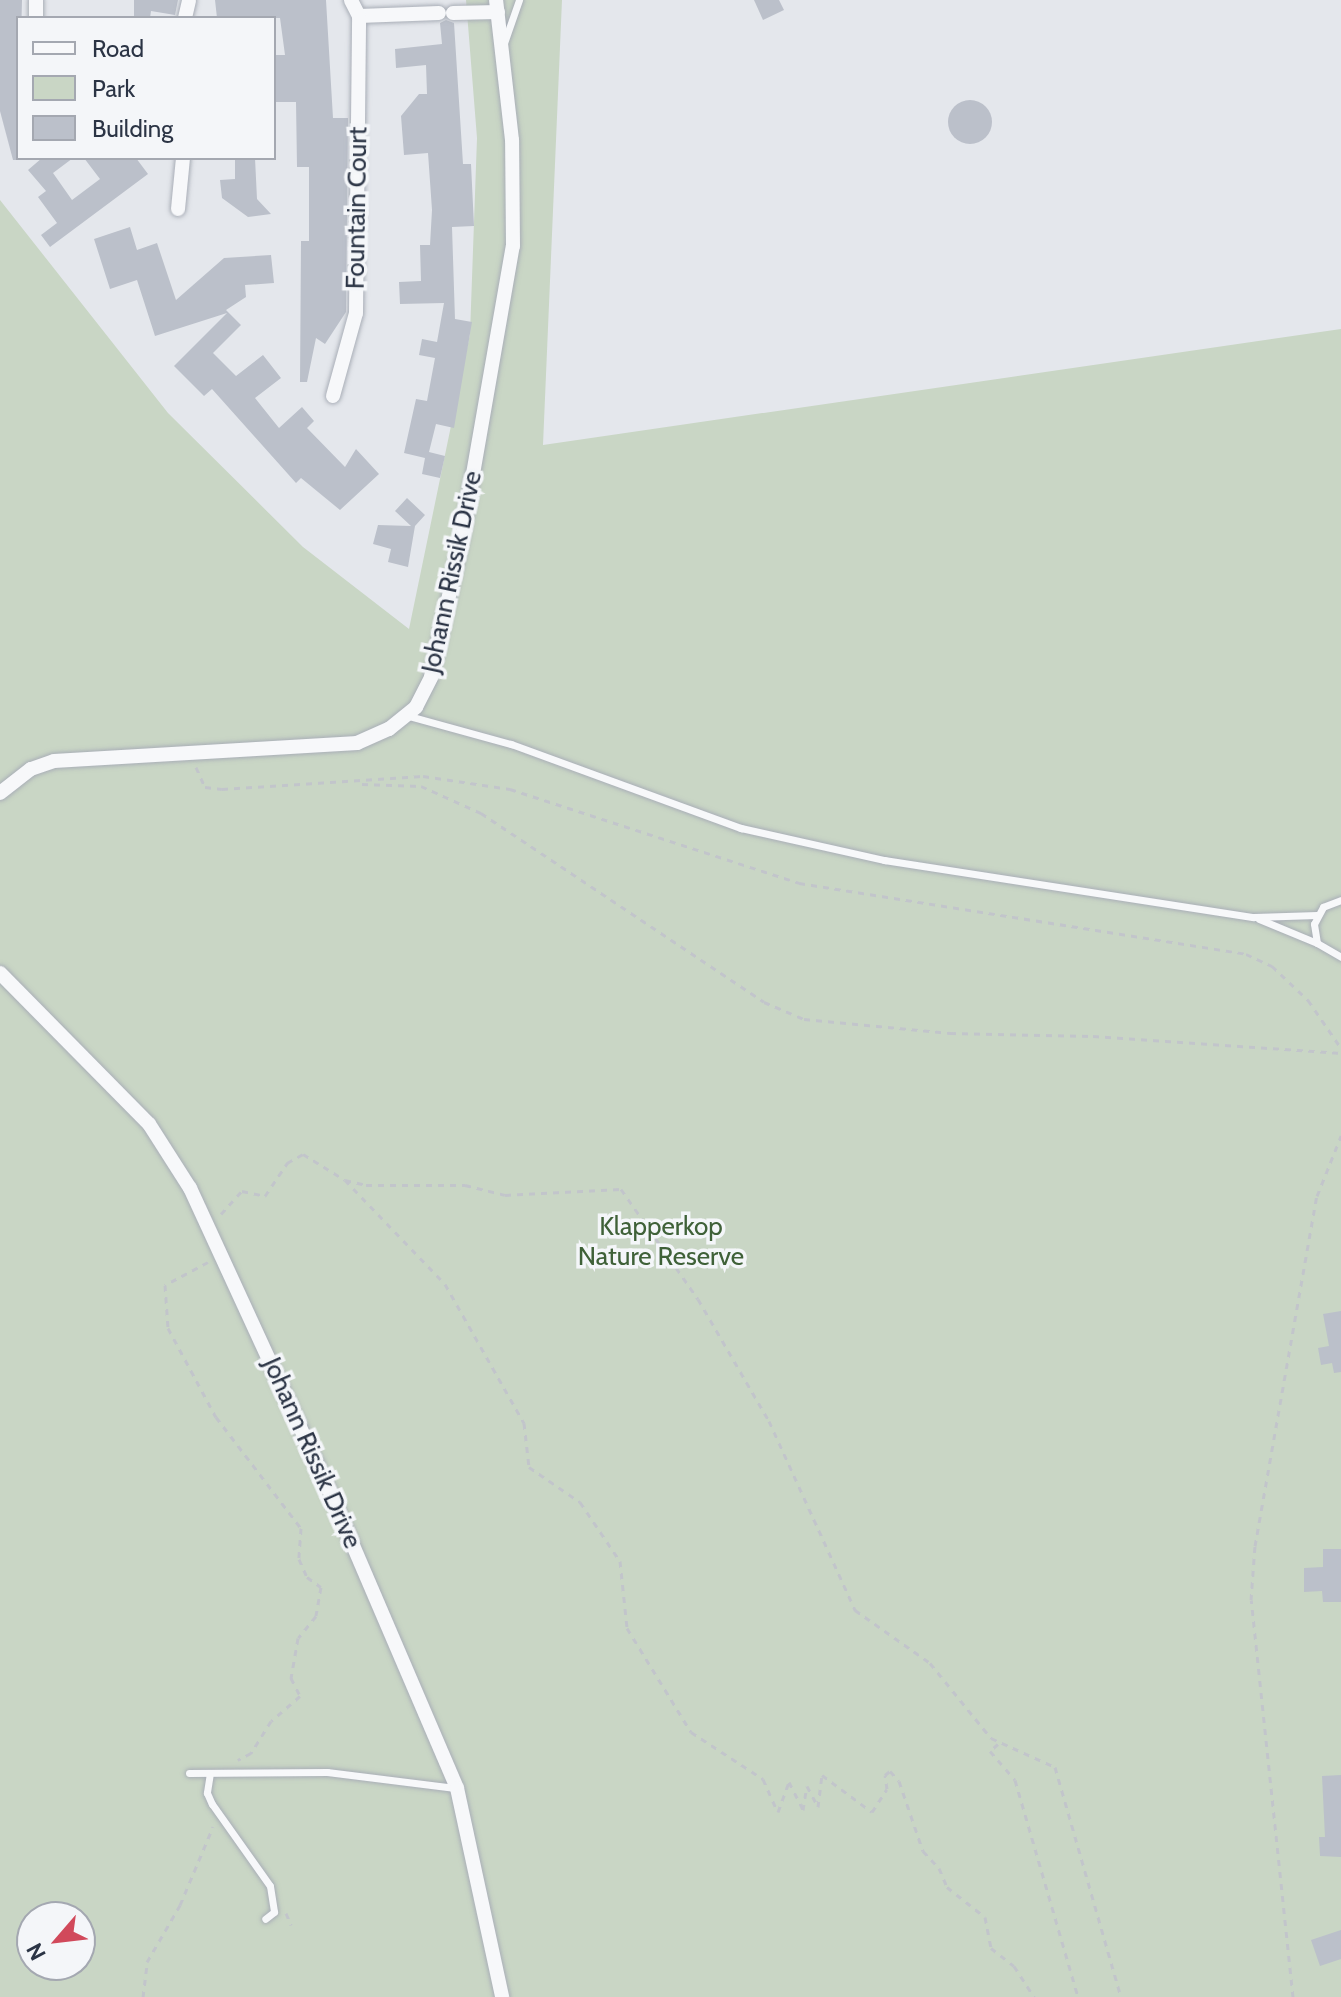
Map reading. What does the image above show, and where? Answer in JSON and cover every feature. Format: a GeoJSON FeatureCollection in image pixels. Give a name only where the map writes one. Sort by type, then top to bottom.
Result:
{"type":"FeatureCollection","features":[{"type":"Feature","properties":{"kind":"street"},"geometry":{"type":"LineString","coordinates":[[351,0],[359,16],[446,13],[497,6]]}},
{"type":"Feature","properties":{"kind":"street","name":"Johann Rissik Drive"},"geometry":{"type":"LineString","coordinates":[[409,716],[435,662],[513,246],[512,140],[497,6]]}},
{"type":"Feature","properties":{"kind":"street","name":"Fountain Court"},"geometry":{"type":"LineString","coordinates":[[333,396],[356,313],[359,16]]}},
{"type":"Feature","properties":{"kind":"street"},"geometry":{"type":"LineString","coordinates":[[178,209],[183,160]]}},
{"type":"Feature","properties":{"kind":"street"},"geometry":{"type":"LineString","coordinates":[[0,793],[31,769],[54,761],[196,755],[357,743],[409,716]]}},
{"type":"Feature","properties":{"kind":"street","name":"Johann Rissik Drive"},"geometry":{"type":"LineString","coordinates":[[0,973],[149,1124],[190,1188],[457,1788],[502,1997]]}},
{"type":"Feature","properties":{"kind":"lane"},"geometry":{"type":"LineString","coordinates":[[502,50],[519,0]]}},
{"type":"Feature","properties":{"kind":"lane"},"geometry":{"type":"LineString","coordinates":[[409,716],[511,744],[741,828],[884,860],[1254,917],[1317,915],[1341,900]]}},
{"type":"Feature","properties":{"kind":"lane"},"geometry":{"type":"LineString","coordinates":[[1317,915],[1317,943]]}},
{"type":"Feature","properties":{"kind":"lane"},"geometry":{"type":"LineString","coordinates":[[1254,917],[1317,943],[1341,957]]}},
{"type":"Feature","properties":{"kind":"lane"},"geometry":{"type":"LineString","coordinates":[[189,1773],[327,1772],[457,1788]]}},
{"type":"Feature","properties":{"kind":"lane"},"geometry":{"type":"LineString","coordinates":[[210,1773],[207,1793],[270,1886],[274,1912],[265,1919]]}},
{"type":"Feature","properties":{"kind":"path"},"geometry":{"type":"LineString","coordinates":[[196,755],[196,774],[205,787],[421,786],[481,813],[764,1002],[813,1021],[1341,1050]]}},
{"type":"Feature","properties":{"kind":"path"},"geometry":{"type":"LineString","coordinates":[[345,784],[423,776],[510,789],[799,883],[1246,954],[1272,966],[1308,1000],[1341,1050]]}},
{"type":"Feature","properties":{"kind":"path"},"geometry":{"type":"LineString","coordinates":[[1293,1997],[1251,1600],[1255,1546],[1317,1196],[1341,1136]]}},
{"type":"Feature","properties":{"kind":"path"},"geometry":{"type":"LineString","coordinates":[[210,1773],[251,1753],[271,1721],[300,1696],[291,1678],[298,1638],[316,1616],[321,1587],[307,1577],[299,1559],[301,1528],[216,1417],[168,1328],[165,1285],[212,1260],[204,1239],[234,1195],[242,1191],[265,1196],[287,1163],[303,1154],[345,1180],[445,1284],[524,1423],[529,1467],[580,1502],[620,1561],[627,1628],[691,1732],[763,1779],[778,1812],[789,1782],[803,1810],[807,1786],[818,1807],[822,1775],[872,1812],[887,1789],[885,1775],[890,1771],[899,1781],[923,1851],[939,1868],[947,1887],[985,1917],[991,1948],[1014,1966],[1034,1997]]}},
{"type":"Feature","properties":{"kind":"path"},"geometry":{"type":"LineString","coordinates":[[345,1180],[465,1185],[505,1195],[621,1189],[698,1299],[769,1421],[855,1610],[930,1663],[1000,1743],[1055,1767],[1064,1787],[1100,1936],[1121,1997]]}},
{"type":"Feature","properties":{"kind":"path"},"geometry":{"type":"LineString","coordinates":[[1000,1743],[990,1751],[1015,1780],[1078,1997]]}},
{"type":"Feature","properties":{"kind":"path"},"geometry":{"type":"LineString","coordinates":[[143,1997],[147,1962],[180,1905],[219,1813]]}},
{"type":"Feature","properties":{"kind":"green space","name":"Klapperkop Nature Reserve"},"geometry":{"type":"Polygon","coordinates":[[[466,0],[562,0],[543,445],[1341,329],[1341,1997],[0,1997],[0,200],[168,413],[303,547],[409,629],[470,334],[477,138],[466,0]]]}},
{"type":"Feature","properties":{"kind":"building"},"geometry":{"type":"Polygon","coordinates":[[[0,0],[22,0],[22,16],[16,16],[16,160],[13,160],[0,111],[0,0]]]}},
{"type":"Feature","properties":{"kind":"building"},"geometry":{"type":"Polygon","coordinates":[[[134,0],[178,0],[175,15],[151,11],[150,16],[134,16],[134,0]]]}},
{"type":"Feature","properties":{"kind":"building"},"geometry":{"type":"Polygon","coordinates":[[[215,0],[326,0],[333,118],[348,118],[346,312],[325,344],[316,338],[307,382],[300,382],[301,241],[309,241],[309,167],[297,167],[296,102],[276,102],[276,55],[285,55],[280,18],[217,16],[215,0]]]}},
{"type":"Feature","properties":{"kind":"building"},"geometry":{"type":"Polygon","coordinates":[[[754,0],[779,0],[784,10],[763,20],[754,0]]]}},
{"type":"Feature","properties":{"kind":"building"},"geometry":{"type":"Polygon","coordinates":[[[446,20],[454,23],[463,164],[471,164],[474,226],[452,227],[455,319],[472,322],[454,428],[436,424],[429,452],[445,456],[440,478],[422,474],[425,458],[404,453],[416,399],[427,401],[435,358],[419,355],[422,339],[437,342],[444,303],[400,304],[399,282],[421,281],[420,245],[430,245],[432,210],[428,153],[404,155],[401,116],[419,94],[427,94],[426,65],[396,68],[395,49],[442,44],[440,23],[446,20]]]}},
{"type":"Feature","properties":{"kind":"building"},"geometry":{"type":"Polygon","coordinates":[[[970,100],[985,107],[992,122],[985,137],[970,144],[955,137],[948,122],[955,107],[970,100]]]}},
{"type":"Feature","properties":{"kind":"building"},"geometry":{"type":"Polygon","coordinates":[[[40,160],[70,160],[53,173],[72,200],[100,179],[86,160],[138,160],[148,174],[50,247],[41,235],[57,223],[38,197],[46,191],[28,170],[40,160]]]}},
{"type":"Feature","properties":{"kind":"building"},"geometry":{"type":"Polygon","coordinates":[[[235,160],[255,160],[257,199],[271,214],[248,217],[222,198],[220,180],[235,179],[235,160]]]}},
{"type":"Feature","properties":{"kind":"building"},"geometry":{"type":"Polygon","coordinates":[[[130,227],[137,250],[157,243],[176,300],[224,258],[271,255],[274,283],[245,285],[246,297],[226,310],[241,325],[213,353],[236,376],[263,355],[281,378],[255,398],[279,428],[302,407],[314,421],[307,428],[345,467],[356,449],[379,474],[340,510],[301,478],[296,483],[212,389],[204,396],[174,366],[227,313],[155,336],[137,280],[110,289],[94,239],[130,227]]]}},
{"type":"Feature","properties":{"kind":"building"},"geometry":{"type":"Polygon","coordinates":[[[407,498],[425,515],[415,526],[408,567],[388,562],[391,549],[373,544],[378,525],[411,526],[395,511],[407,498]]]}},
{"type":"Feature","properties":{"kind":"building"},"geometry":{"type":"Polygon","coordinates":[[[1341,1311],[1341,1372],[1334,1373],[1332,1363],[1321,1365],[1318,1348],[1329,1346],[1323,1314],[1341,1311]]]}},
{"type":"Feature","properties":{"kind":"building"},"geometry":{"type":"Polygon","coordinates":[[[1323,1549],[1341,1549],[1341,1602],[1323,1602],[1322,1591],[1304,1592],[1304,1568],[1323,1567],[1323,1549]]]}},
{"type":"Feature","properties":{"kind":"building"},"geometry":{"type":"Polygon","coordinates":[[[1341,1775],[1341,1857],[1320,1856],[1319,1837],[1325,1837],[1322,1776],[1341,1775]]]}},
{"type":"Feature","properties":{"kind":"building"},"geometry":{"type":"Polygon","coordinates":[[[1341,1930],[1341,1959],[1320,1966],[1311,1940],[1341,1930]]]}}]}
